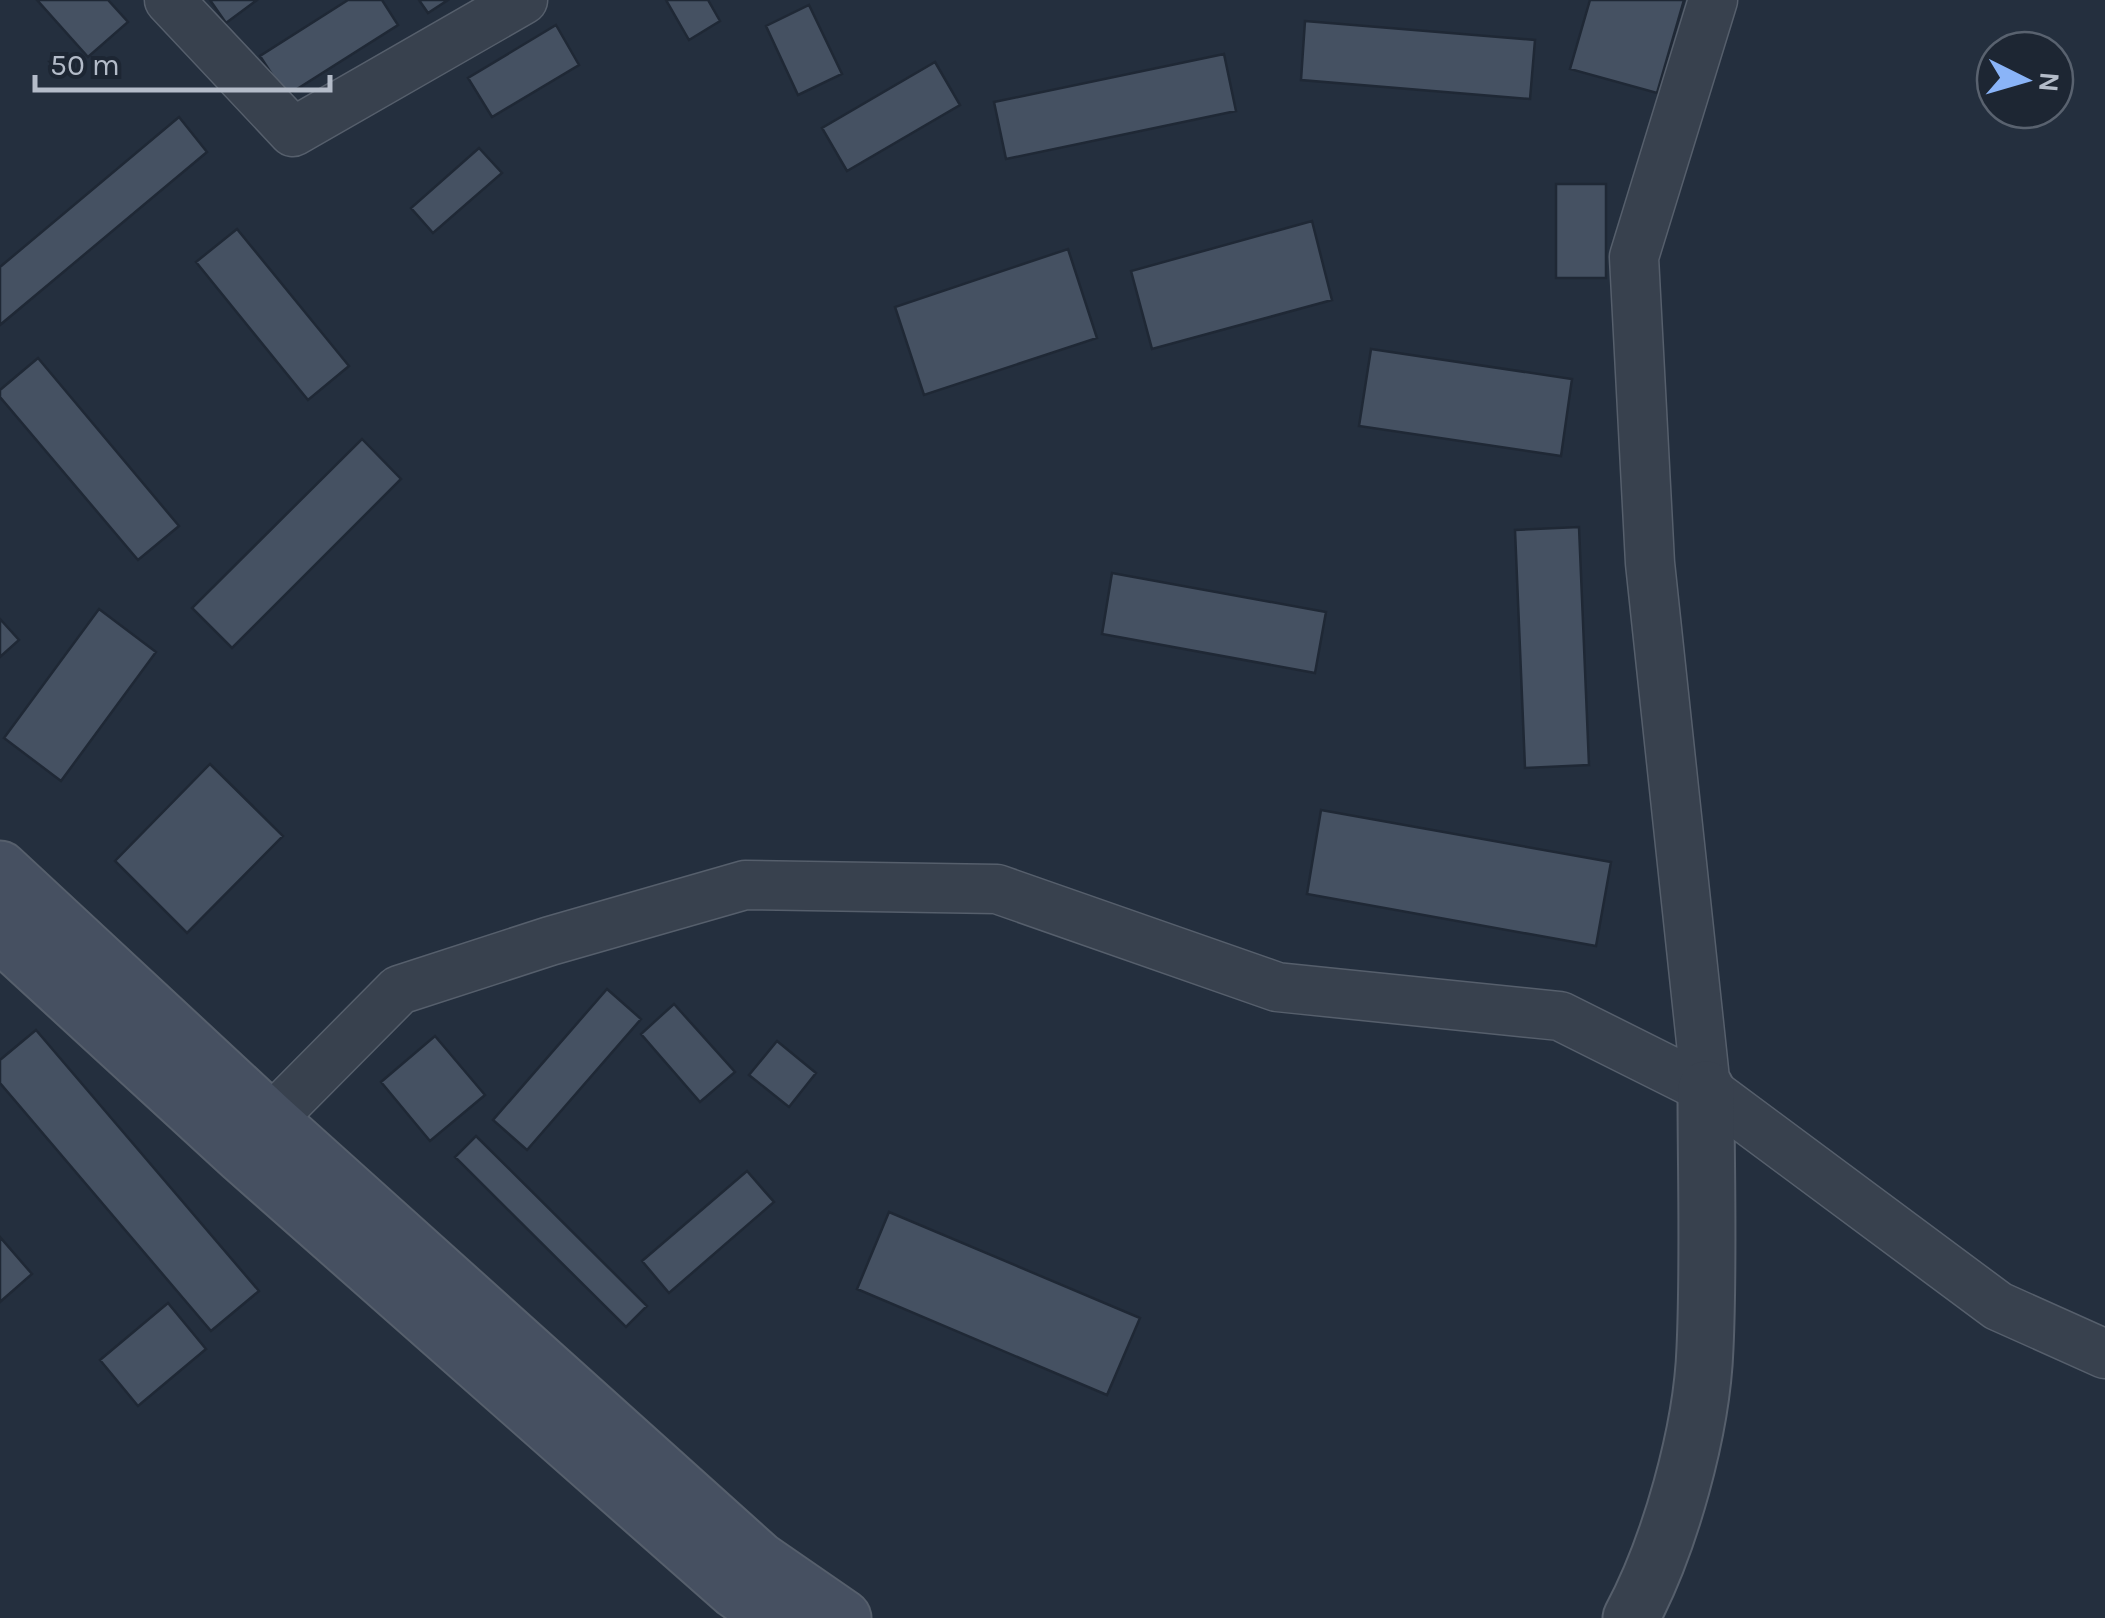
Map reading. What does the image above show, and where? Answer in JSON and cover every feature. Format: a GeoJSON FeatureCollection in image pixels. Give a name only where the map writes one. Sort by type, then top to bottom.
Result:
{"type":"FeatureCollection","features":[{"type":"Feature","properties":{"kind":"main road"},"geometry":{"type":"LineString","coordinates":[[0,868],[256,1138],[735,1590],[776,1618]]}},
{"type":"Feature","properties":{"kind":"main road"},"geometry":{"type":"LineString","coordinates":[[0,932],[256,1138],[759,1560],[843,1618]]}},
{"type":"Feature","properties":{"kind":"street"},"geometry":{"type":"LineString","coordinates":[[170,0],[292,132],[523,0]]}},
{"type":"Feature","properties":{"kind":"street"},"geometry":{"type":"LineString","coordinates":[[1631,1618],[1647,1589],[1688,1463],[1706,1352],[1706,1089],[1650,563],[1634,258],[1713,0]]}},
{"type":"Feature","properties":{"kind":"street"},"geometry":{"type":"LineString","coordinates":[[256,1138],[399,990],[550,941],[745,886],[997,888],[1278,987],[1560,1016],[1706,1089],[1998,1306],[2105,1354]]}},
{"type":"Feature","properties":{"kind":"building"},"geometry":{"type":"Polygon","coordinates":[[[37,0],[108,0],[128,22],[88,57],[37,0]]]}},
{"type":"Feature","properties":{"kind":"building"},"geometry":{"type":"Polygon","coordinates":[[[210,0],[257,0],[226,23],[210,0]]]}},
{"type":"Feature","properties":{"kind":"building"},"geometry":{"type":"Polygon","coordinates":[[[348,0],[382,0],[398,25],[286,96],[260,56],[348,0]]]}},
{"type":"Feature","properties":{"kind":"building"},"geometry":{"type":"Polygon","coordinates":[[[419,0],[448,0],[428,13],[419,0]]]}},
{"type":"Feature","properties":{"kind":"building"},"geometry":{"type":"Polygon","coordinates":[[[666,0],[708,0],[720,21],[689,40],[666,0]]]}},
{"type":"Feature","properties":{"kind":"building"},"geometry":{"type":"Polygon","coordinates":[[[1590,0],[1684,0],[1657,93],[1570,69],[1590,0]]]}},
{"type":"Feature","properties":{"kind":"building"},"geometry":{"type":"Polygon","coordinates":[[[809,5],[842,74],[798,95],[766,26],[809,5]]]}},
{"type":"Feature","properties":{"kind":"building"},"geometry":{"type":"Polygon","coordinates":[[[1305,21],[1535,40],[1530,99],[1301,80],[1305,21]]]}},
{"type":"Feature","properties":{"kind":"building"},"geometry":{"type":"Polygon","coordinates":[[[556,25],[579,65],[492,117],[468,78],[556,25]]]}},
{"type":"Feature","properties":{"kind":"building"},"geometry":{"type":"Polygon","coordinates":[[[1224,54],[1236,111],[1006,159],[994,102],[1224,54]]]}},
{"type":"Feature","properties":{"kind":"building"},"geometry":{"type":"Polygon","coordinates":[[[935,62],[960,105],[847,171],[822,128],[935,62]]]}},
{"type":"Feature","properties":{"kind":"building"},"geometry":{"type":"Polygon","coordinates":[[[179,117],[207,152],[0,325],[0,267],[179,117]]]}},
{"type":"Feature","properties":{"kind":"building"},"geometry":{"type":"Polygon","coordinates":[[[479,148],[502,173],[433,233],[411,208],[479,148]]]}},
{"type":"Feature","properties":{"kind":"building"},"geometry":{"type":"Polygon","coordinates":[[[1556,184],[1606,184],[1606,278],[1556,278],[1556,184]]]}},
{"type":"Feature","properties":{"kind":"building"},"geometry":{"type":"Polygon","coordinates":[[[1312,221],[1332,300],[1152,349],[1131,271],[1312,221]]]}},
{"type":"Feature","properties":{"kind":"building"},"geometry":{"type":"Polygon","coordinates":[[[237,229],[349,366],[308,400],[196,262],[237,229]]]}},
{"type":"Feature","properties":{"kind":"building"},"geometry":{"type":"Polygon","coordinates":[[[1068,249],[1097,338],[924,395],[895,307],[1068,249]]]}},
{"type":"Feature","properties":{"kind":"building"},"geometry":{"type":"Polygon","coordinates":[[[1371,349],[1572,379],[1561,456],[1359,426],[1371,349]]]}},
{"type":"Feature","properties":{"kind":"building"},"geometry":{"type":"Polygon","coordinates":[[[38,358],[179,526],[138,560],[0,397],[0,390],[38,358]]]}},
{"type":"Feature","properties":{"kind":"building"},"geometry":{"type":"Polygon","coordinates":[[[362,439],[401,479],[232,648],[192,608],[362,439]]]}},
{"type":"Feature","properties":{"kind":"building"},"geometry":{"type":"Polygon","coordinates":[[[1579,527],[1589,765],[1525,768],[1515,530],[1579,527]]]}},
{"type":"Feature","properties":{"kind":"building"},"geometry":{"type":"Polygon","coordinates":[[[1112,573],[1326,612],[1315,673],[1102,634],[1112,573]]]}},
{"type":"Feature","properties":{"kind":"building"},"geometry":{"type":"Polygon","coordinates":[[[99,609],[156,652],[61,781],[4,738],[99,609]]]}},
{"type":"Feature","properties":{"kind":"building"},"geometry":{"type":"Polygon","coordinates":[[[0,619],[19,640],[0,657],[0,619]]]}},
{"type":"Feature","properties":{"kind":"building"},"geometry":{"type":"Polygon","coordinates":[[[210,764],[283,836],[187,933],[115,861],[210,764]]]}},
{"type":"Feature","properties":{"kind":"building"},"geometry":{"type":"Polygon","coordinates":[[[1321,810],[1611,862],[1596,946],[1307,894],[1321,810]]]}},
{"type":"Feature","properties":{"kind":"building"},"geometry":{"type":"Polygon","coordinates":[[[607,989],[641,1019],[527,1150],[493,1120],[607,989]]]}},
{"type":"Feature","properties":{"kind":"building"},"geometry":{"type":"Polygon","coordinates":[[[674,1004],[735,1072],[700,1102],[641,1034],[674,1004]]]}},
{"type":"Feature","properties":{"kind":"building"},"geometry":{"type":"Polygon","coordinates":[[[36,1030],[259,1291],[211,1331],[0,1083],[0,1060],[36,1030]]]}},
{"type":"Feature","properties":{"kind":"building"},"geometry":{"type":"Polygon","coordinates":[[[435,1036],[485,1095],[430,1141],[381,1082],[435,1036]]]}},
{"type":"Feature","properties":{"kind":"building"},"geometry":{"type":"Polygon","coordinates":[[[777,1041],[816,1073],[789,1107],[749,1075],[777,1041]]]}},
{"type":"Feature","properties":{"kind":"building"},"geometry":{"type":"Polygon","coordinates":[[[476,1136],[647,1306],[626,1327],[455,1157],[476,1136]]]}},
{"type":"Feature","properties":{"kind":"building"},"geometry":{"type":"Polygon","coordinates":[[[747,1171],[774,1202],[669,1293],[642,1261],[747,1171]]]}},
{"type":"Feature","properties":{"kind":"building"},"geometry":{"type":"Polygon","coordinates":[[[889,1212],[1140,1318],[1107,1395],[857,1289],[889,1212]]]}},
{"type":"Feature","properties":{"kind":"building"},"geometry":{"type":"Polygon","coordinates":[[[0,1237],[32,1274],[0,1302],[0,1237]]]}},
{"type":"Feature","properties":{"kind":"building"},"geometry":{"type":"Polygon","coordinates":[[[168,1303],[206,1349],[138,1406],[100,1360],[168,1303]]]}}]}
